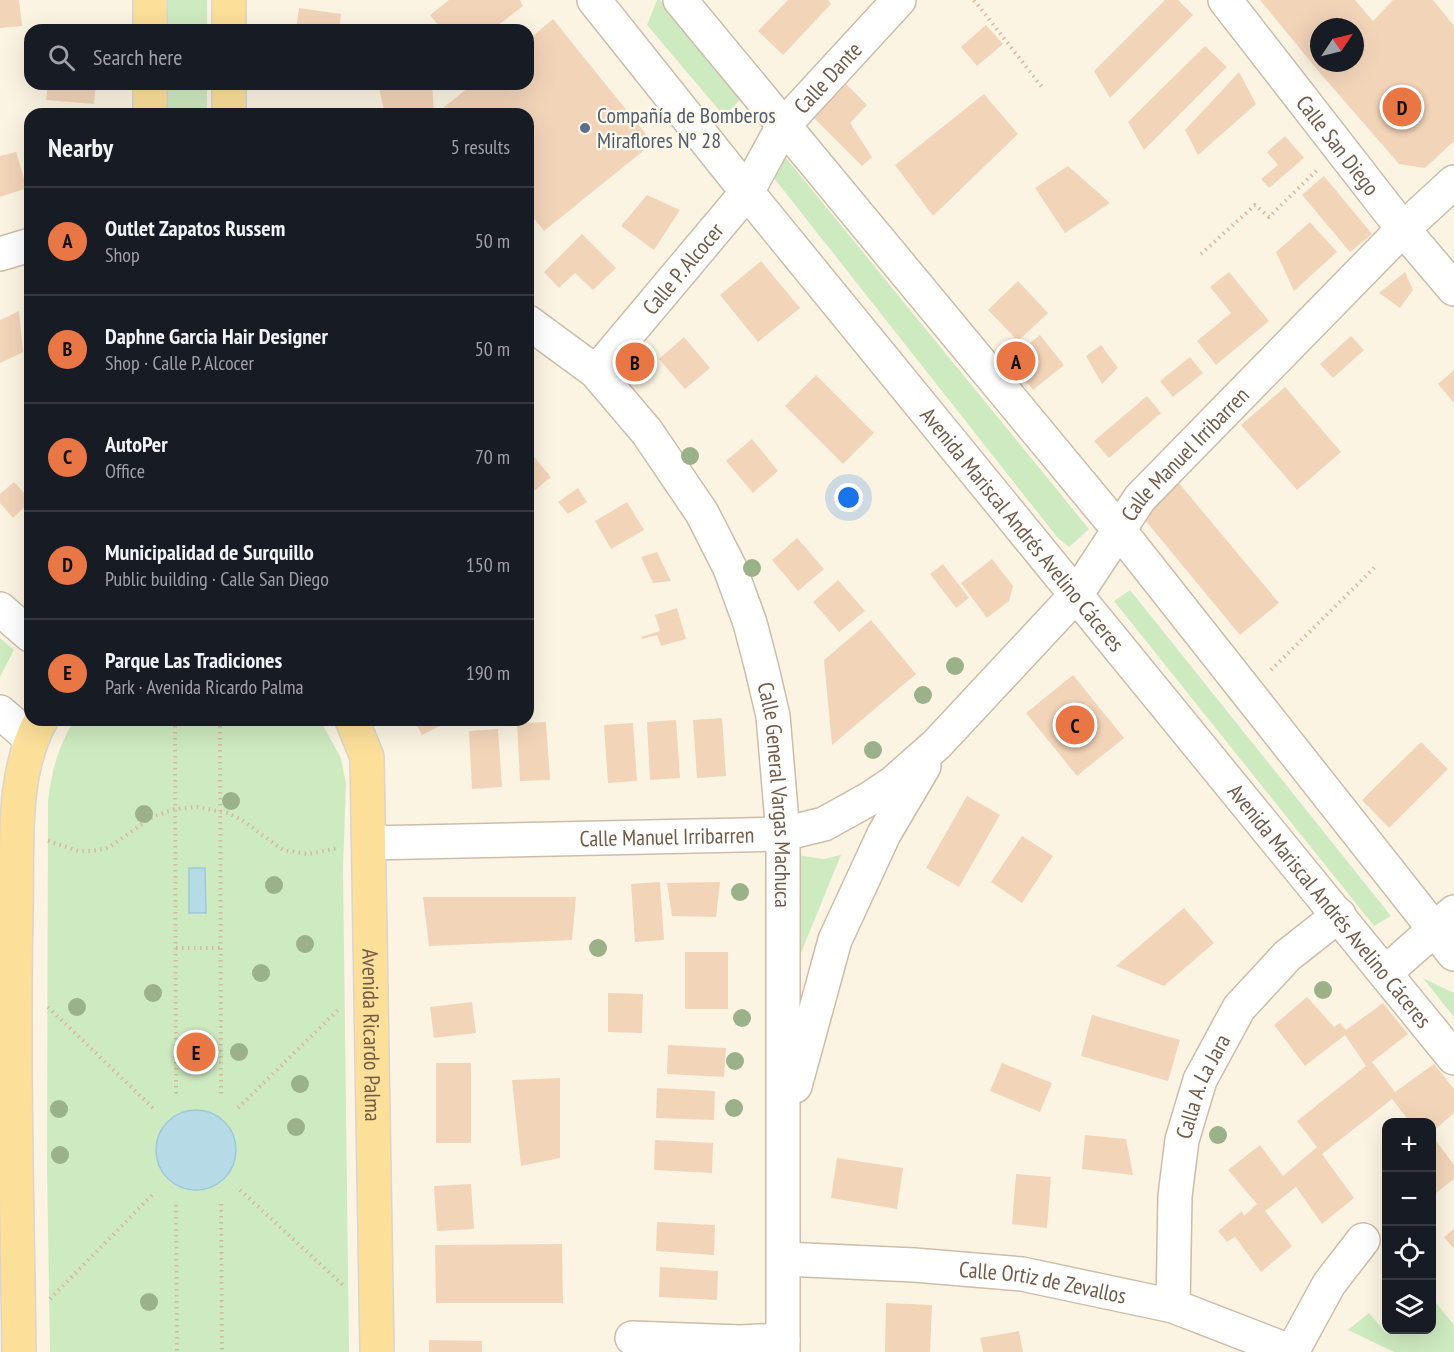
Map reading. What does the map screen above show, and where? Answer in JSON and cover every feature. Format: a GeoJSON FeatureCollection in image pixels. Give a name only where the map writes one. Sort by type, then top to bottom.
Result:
{"type":"FeatureCollection","features":[{"type":"Feature","properties":{"kind":"main road"},"geometry":{"type":"LineString","coordinates":[[150,0],[150,24]]}},
{"type":"Feature","properties":{"kind":"main road"},"geometry":{"type":"LineString","coordinates":[[229,0],[229,24]]}},
{"type":"Feature","properties":{"kind":"main road"},"geometry":{"type":"LineString","coordinates":[[150,90],[150,108]]}},
{"type":"Feature","properties":{"kind":"main road"},"geometry":{"type":"LineString","coordinates":[[229,90],[229,108]]}},
{"type":"Feature","properties":{"kind":"main road","name":"Avenida Ricardo Palma"},"geometry":{"type":"LineString","coordinates":[[354,726],[367,757],[377,1352]]}},
{"type":"Feature","properties":{"kind":"main road"},"geometry":{"type":"LineString","coordinates":[[19,1342],[15,971],[9,845],[23,768],[36,729]]}},
{"type":"Feature","properties":{"kind":"street"},"geometry":{"type":"LineString","coordinates":[[680,0],[1119,530],[1247,693],[1447,932],[1385,973]]}},
{"type":"Feature","properties":{"kind":"street","name":"Calle Dante"},"geometry":{"type":"LineString","coordinates":[[747,192],[783,126],[899,0]]}},
{"type":"Feature","properties":{"kind":"street","name":"Calle San Diego"},"geometry":{"type":"LineString","coordinates":[[1225,0],[1403,228],[1454,289]]}},
{"type":"Feature","properties":{"kind":"street","name":"Avenida Mariscal Andrés Avelino Cáceres"},"geometry":{"type":"LineString","coordinates":[[605,5],[747,192],[1454,1058]]}},
{"type":"Feature","properties":{"kind":"street","name":"Calle Manuel Irribarren"},"geometry":{"type":"LineString","coordinates":[[369,843],[783,834],[824,824],[869,798],[893,783],[937,744],[1076,595],[1140,498],[1403,228],[1454,182]]}},
{"type":"Feature","properties":{"kind":"street","name":"Calle P. Alcocer"},"geometry":{"type":"LineString","coordinates":[[596,372],[747,192]]}},
{"type":"Feature","properties":{"kind":"street"},"geometry":{"type":"LineString","coordinates":[[0,254],[24,247]]}},
{"type":"Feature","properties":{"kind":"street","name":"Calle General Vargas Machuca"},"geometry":{"type":"LineString","coordinates":[[534,326],[596,372],[653,441],[702,513],[730,568],[750,623],[773,716],[783,834],[783,1346]]}},
{"type":"Feature","properties":{"kind":"street"},"geometry":{"type":"LineString","coordinates":[[0,609],[24,630]]}},
{"type":"Feature","properties":{"kind":"street"},"geometry":{"type":"LineString","coordinates":[[0,712],[24,723]]}},
{"type":"Feature","properties":{"kind":"street","name":"Calle Manuel Irribarren"},"geometry":{"type":"LineString","coordinates":[[784,1126],[835,940],[884,834],[937,744]]}},
{"type":"Feature","properties":{"kind":"street","name":"Calla A. La Jara"},"geometry":{"type":"LineString","coordinates":[[1173,1306],[1176,1184],[1182,1140],[1200,1080],[1239,1008],[1287,956],[1339,915]]}},
{"type":"Feature","properties":{"kind":"street"},"geometry":{"type":"LineString","coordinates":[[1292,1352],[1329,1284],[1363,1240]]}},
{"type":"Feature","properties":{"kind":"street","name":"Calle Ortiz de Zevallos"},"geometry":{"type":"LineString","coordinates":[[784,1259],[914,1265],[1022,1274],[1173,1306],[1292,1352]]}},
{"type":"Feature","properties":{"kind":"street"},"geometry":{"type":"LineString","coordinates":[[632,1338],[783,1346]]}},
{"type":"Feature","properties":{"kind":"path"},"geometry":{"type":"LineString","coordinates":[[974,0],[1042,87]]}},
{"type":"Feature","properties":{"kind":"path"},"geometry":{"type":"LineString","coordinates":[[1201,254],[1255,205],[1269,217],[1340,148]]}},
{"type":"Feature","properties":{"kind":"path"},"geometry":{"type":"LineString","coordinates":[[1247,693],[1375,567]]}},
{"type":"Feature","properties":{"kind":"path"},"geometry":{"type":"LineString","coordinates":[[175,726],[176,1094]]}},
{"type":"Feature","properties":{"kind":"path"},"geometry":{"type":"LineString","coordinates":[[220,726],[221,1096]]}},
{"type":"Feature","properties":{"kind":"path"},"geometry":{"type":"LineString","coordinates":[[9,845],[43,840],[78,850],[92,851],[108,848],[152,817],[175,809],[197,807],[220,811],[242,820],[283,850],[296,853],[308,854],[369,843]]}},
{"type":"Feature","properties":{"kind":"path"},"geometry":{"type":"LineString","coordinates":[[176,948],[221,948]]}},
{"type":"Feature","properties":{"kind":"path"},"geometry":{"type":"LineString","coordinates":[[15,971],[42,1001],[154,1109]]}},
{"type":"Feature","properties":{"kind":"path"},"geometry":{"type":"LineString","coordinates":[[238,1108],[339,1008]]}},
{"type":"Feature","properties":{"kind":"path"},"geometry":{"type":"LineString","coordinates":[[240,1190],[352,1294],[376,1320]]}},
{"type":"Feature","properties":{"kind":"path"},"geometry":{"type":"LineString","coordinates":[[19,1342],[155,1192]]}},
{"type":"Feature","properties":{"kind":"path"},"geometry":{"type":"LineString","coordinates":[[221,1204],[222,1352]]}},
{"type":"Feature","properties":{"kind":"path"},"geometry":{"type":"LineString","coordinates":[[176,1205],[177,1352]]}},
{"type":"Feature","properties":{"kind":"green space"},"geometry":{"type":"Polygon","coordinates":[[[166,0],[207,0],[207,24],[166,24],[166,0]]]}},
{"type":"Feature","properties":{"kind":"green space"},"geometry":{"type":"Polygon","coordinates":[[[657,0],[660,0],[740,100],[724,116],[647,25],[657,0]]]}},
{"type":"Feature","properties":{"kind":"green space"},"geometry":{"type":"Polygon","coordinates":[[[167,90],[207,90],[207,108],[167,108],[167,90]]]}},
{"type":"Feature","properties":{"kind":"green space"},"geometry":{"type":"Polygon","coordinates":[[[782,153],[1089,529],[1069,547],[1057,537],[770,173],[782,153]]]}},
{"type":"Feature","properties":{"kind":"green space"},"geometry":{"type":"Polygon","coordinates":[[[1130,590],[1391,916],[1374,926],[1114,601],[1130,590]]]}},
{"type":"Feature","properties":{"kind":"green space"},"geometry":{"type":"Polygon","coordinates":[[[0,638],[14,650],[0,677],[0,638]]]}},
{"type":"Feature","properties":{"kind":"green space"},"geometry":{"type":"Polygon","coordinates":[[[71,726],[323,726],[341,758],[346,784],[343,868],[349,1352],[50,1352],[47,1166],[48,801],[56,759],[71,726]]]}},
{"type":"Feature","properties":{"kind":"green space"},"geometry":{"type":"Polygon","coordinates":[[[797,855],[824,859],[841,855],[794,970],[797,855]]]}},
{"type":"Feature","properties":{"kind":"green space"},"geometry":{"type":"Polygon","coordinates":[[[1423,978],[1454,993],[1454,1017],[1423,978]]]}},
{"type":"Feature","properties":{"kind":"green space"},"geometry":{"type":"Polygon","coordinates":[[[1436,1303],[1454,1325],[1454,1352],[1394,1352],[1348,1330],[1369,1313],[1382,1328],[1382,1334],[1436,1334],[1436,1303]]]}},
{"type":"Feature","properties":{"kind":"water"},"geometry":{"type":"Polygon","coordinates":[[[189,868],[205,868],[206,913],[189,913],[189,868]]]}},
{"type":"Feature","properties":{"kind":"water"},"geometry":{"type":"Polygon","coordinates":[[[188,1110],[204,1110],[225,1121],[236,1142],[236,1158],[225,1179],[204,1190],[188,1190],[174,1184],[162,1172],[156,1158],[156,1142],[162,1128],[174,1116],[188,1110]]]}},
{"type":"Feature","properties":{"kind":"building"},"geometry":{"type":"Polygon","coordinates":[[[0,0],[19,0],[22,26],[0,28],[0,0]]]}},
{"type":"Feature","properties":{"kind":"building"},"geometry":{"type":"Polygon","coordinates":[[[449,0],[520,0],[523,6],[500,24],[437,24],[430,15],[449,0]]]}},
{"type":"Feature","properties":{"kind":"building"},"geometry":{"type":"Polygon","coordinates":[[[788,0],[828,0],[831,4],[783,55],[758,31],[788,0]]]}},
{"type":"Feature","properties":{"kind":"building"},"geometry":{"type":"Polygon","coordinates":[[[1165,0],[1178,0],[1193,15],[1110,98],[1094,71],[1165,0]]]}},
{"type":"Feature","properties":{"kind":"building"},"geometry":{"type":"Polygon","coordinates":[[[1260,0],[1355,0],[1373,21],[1393,0],[1433,0],[1454,26],[1454,141],[1425,168],[1399,164],[1319,72],[1364,72],[1364,18],[1310,18],[1310,61],[1260,0]]]}},
{"type":"Feature","properties":{"kind":"building"},"geometry":{"type":"Polygon","coordinates":[[[299,8],[341,14],[340,24],[297,24],[299,8]]]}},
{"type":"Feature","properties":{"kind":"building","name":"Compañía de Bomberos Miraflores Nº 28"},"geometry":{"type":"Polygon","coordinates":[[[553,19],[653,143],[544,231],[534,218],[534,108],[444,107],[465,90],[534,90],[534,35],[553,19]]]}},
{"type":"Feature","properties":{"kind":"building"},"geometry":{"type":"Polygon","coordinates":[[[986,25],[1003,44],[977,66],[961,47],[986,25]]]}},
{"type":"Feature","properties":{"kind":"building"},"geometry":{"type":"Polygon","coordinates":[[[1205,46],[1227,67],[1144,150],[1128,122],[1205,46]]]}},
{"type":"Feature","properties":{"kind":"building"},"geometry":{"type":"Polygon","coordinates":[[[1239,72],[1256,104],[1198,155],[1185,130],[1239,72]]]}},
{"type":"Feature","properties":{"kind":"building"},"geometry":{"type":"Polygon","coordinates":[[[841,79],[867,105],[850,123],[872,157],[862,166],[808,112],[841,79]]]}},
{"type":"Feature","properties":{"kind":"building"},"geometry":{"type":"Polygon","coordinates":[[[47,90],[95,90],[94,104],[46,100],[47,90]]]}},
{"type":"Feature","properties":{"kind":"building"},"geometry":{"type":"Polygon","coordinates":[[[379,90],[432,90],[434,108],[384,108],[379,90]]]}},
{"type":"Feature","properties":{"kind":"building"},"geometry":{"type":"Polygon","coordinates":[[[984,94],[1018,134],[933,216],[895,165],[984,94]]]}},
{"type":"Feature","properties":{"kind":"building"},"geometry":{"type":"Polygon","coordinates":[[[1285,136],[1304,158],[1269,188],[1261,179],[1278,165],[1267,152],[1285,136]]]}},
{"type":"Feature","properties":{"kind":"building"},"geometry":{"type":"Polygon","coordinates":[[[16,152],[24,178],[24,189],[0,197],[0,156],[16,152]]]}},
{"type":"Feature","properties":{"kind":"building"},"geometry":{"type":"Polygon","coordinates":[[[1068,166],[1110,203],[1065,233],[1035,188],[1068,166]]]}},
{"type":"Feature","properties":{"kind":"building"},"geometry":{"type":"Polygon","coordinates":[[[1324,176],[1372,234],[1350,252],[1302,195],[1324,176]]]}},
{"type":"Feature","properties":{"kind":"building"},"geometry":{"type":"Polygon","coordinates":[[[647,195],[680,210],[654,250],[621,226],[647,195]]]}},
{"type":"Feature","properties":{"kind":"building"},"geometry":{"type":"Polygon","coordinates":[[[1310,222],[1337,252],[1294,291],[1276,252],[1310,222]]]}},
{"type":"Feature","properties":{"kind":"building"},"geometry":{"type":"Polygon","coordinates":[[[582,234],[616,268],[593,290],[575,273],[559,288],[544,272],[582,234]]]}},
{"type":"Feature","properties":{"kind":"building"},"geometry":{"type":"Polygon","coordinates":[[[761,261],[800,308],[758,342],[720,295],[761,261]]]}},
{"type":"Feature","properties":{"kind":"building"},"geometry":{"type":"Polygon","coordinates":[[[1229,272],[1269,321],[1216,365],[1197,341],[1231,313],[1210,287],[1229,272]]]}},
{"type":"Feature","properties":{"kind":"building"},"geometry":{"type":"Polygon","coordinates":[[[1405,272],[1413,290],[1400,308],[1379,293],[1405,272]]]}},
{"type":"Feature","properties":{"kind":"building"},"geometry":{"type":"Polygon","coordinates":[[[1018,281],[1048,313],[1018,341],[988,310],[1018,281]]]}},
{"type":"Feature","properties":{"kind":"building"},"geometry":{"type":"Polygon","coordinates":[[[19,311],[23,352],[0,363],[0,320],[19,311]]]}},
{"type":"Feature","properties":{"kind":"building"},"geometry":{"type":"Polygon","coordinates":[[[1040,335],[1064,365],[1033,390],[1009,359],[1040,335]]]}},
{"type":"Feature","properties":{"kind":"building"},"geometry":{"type":"Polygon","coordinates":[[[1351,336],[1364,350],[1333,378],[1320,364],[1351,336]]]}},
{"type":"Feature","properties":{"kind":"building"},"geometry":{"type":"Polygon","coordinates":[[[684,337],[710,368],[685,389],[659,359],[684,337]]]}},
{"type":"Feature","properties":{"kind":"building"},"geometry":{"type":"Polygon","coordinates":[[[1101,345],[1118,368],[1102,384],[1086,356],[1101,345]]]}},
{"type":"Feature","properties":{"kind":"building"},"geometry":{"type":"Polygon","coordinates":[[[1190,357],[1203,373],[1173,397],[1160,381],[1190,357]]]}},
{"type":"Feature","properties":{"kind":"building"},"geometry":{"type":"Polygon","coordinates":[[[1454,370],[1454,403],[1438,384],[1454,370]]]}},
{"type":"Feature","properties":{"kind":"building"},"geometry":{"type":"Polygon","coordinates":[[[816,375],[874,433],[843,464],[785,406],[816,375]]]}},
{"type":"Feature","properties":{"kind":"building"},"geometry":{"type":"Polygon","coordinates":[[[1285,387],[1341,452],[1297,490],[1241,425],[1285,387]]]}},
{"type":"Feature","properties":{"kind":"building"},"geometry":{"type":"Polygon","coordinates":[[[1147,396],[1161,413],[1109,458],[1094,441],[1147,396]]]}},
{"type":"Feature","properties":{"kind":"building"},"geometry":{"type":"Polygon","coordinates":[[[752,439],[778,471],[753,493],[726,461],[752,439]]]}},
{"type":"Feature","properties":{"kind":"building"},"geometry":{"type":"Polygon","coordinates":[[[534,457],[551,477],[534,491],[534,457]]]}},
{"type":"Feature","properties":{"kind":"building"},"geometry":{"type":"Polygon","coordinates":[[[14,482],[24,493],[24,508],[13,518],[0,503],[0,494],[14,482]]]}},
{"type":"Feature","properties":{"kind":"building"},"geometry":{"type":"Polygon","coordinates":[[[1178,482],[1279,603],[1240,635],[1140,514],[1178,482]]]}},
{"type":"Feature","properties":{"kind":"building"},"geometry":{"type":"Polygon","coordinates":[[[578,488],[587,502],[568,514],[558,502],[578,488]]]}},
{"type":"Feature","properties":{"kind":"building"},"geometry":{"type":"Polygon","coordinates":[[[627,502],[644,530],[611,549],[595,521],[627,502]]]}},
{"type":"Feature","properties":{"kind":"building"},"geometry":{"type":"Polygon","coordinates":[[[797,538],[824,569],[798,591],[772,560],[797,538]]]}},
{"type":"Feature","properties":{"kind":"building"},"geometry":{"type":"Polygon","coordinates":[[[657,552],[671,581],[653,583],[641,557],[657,552]]]}},
{"type":"Feature","properties":{"kind":"building"},"geometry":{"type":"Polygon","coordinates":[[[992,559],[1013,586],[1009,601],[987,618],[961,583],[992,559]]]}},
{"type":"Feature","properties":{"kind":"building"},"geometry":{"type":"Polygon","coordinates":[[[943,564],[969,598],[956,608],[930,574],[943,564]]]}},
{"type":"Feature","properties":{"kind":"building"},"geometry":{"type":"Polygon","coordinates":[[[838,580],[865,611],[839,632],[813,602],[838,580]]]}},
{"type":"Feature","properties":{"kind":"building"},"geometry":{"type":"Polygon","coordinates":[[[677,608],[686,639],[661,646],[657,635],[642,639],[641,637],[660,631],[655,615],[677,608]]]}},
{"type":"Feature","properties":{"kind":"building"},"geometry":{"type":"Polygon","coordinates":[[[871,620],[916,674],[832,745],[824,660],[871,620]]]}},
{"type":"Feature","properties":{"kind":"building"},"geometry":{"type":"Polygon","coordinates":[[[1073,675],[1124,738],[1077,776],[1026,713],[1073,675]]]}},
{"type":"Feature","properties":{"kind":"building"},"geometry":{"type":"Polygon","coordinates":[[[722,718],[726,776],[697,778],[693,720],[722,718]]]}},
{"type":"Feature","properties":{"kind":"building"},"geometry":{"type":"Polygon","coordinates":[[[676,720],[680,778],[650,780],[647,722],[676,720]]]}},
{"type":"Feature","properties":{"kind":"building"},"geometry":{"type":"Polygon","coordinates":[[[534,722],[546,722],[550,780],[520,781],[517,726],[534,726],[534,722]]]}},
{"type":"Feature","properties":{"kind":"building"},"geometry":{"type":"Polygon","coordinates":[[[633,723],[637,781],[608,783],[604,725],[633,723]]]}},
{"type":"Feature","properties":{"kind":"building"},"geometry":{"type":"Polygon","coordinates":[[[417,726],[440,726],[422,735],[417,726]]]}},
{"type":"Feature","properties":{"kind":"building"},"geometry":{"type":"Polygon","coordinates":[[[498,729],[502,787],[472,789],[469,731],[498,729]]]}},
{"type":"Feature","properties":{"kind":"building"},"geometry":{"type":"Polygon","coordinates":[[[1421,742],[1448,769],[1389,828],[1362,800],[1421,742]]]}},
{"type":"Feature","properties":{"kind":"building"},"geometry":{"type":"Polygon","coordinates":[[[967,796],[1000,815],[959,887],[926,868],[967,796]]]}},
{"type":"Feature","properties":{"kind":"building"},"geometry":{"type":"Polygon","coordinates":[[[1022,836],[1053,856],[1022,903],[991,882],[1022,836]]]}},
{"type":"Feature","properties":{"kind":"building"},"geometry":{"type":"Polygon","coordinates":[[[660,882],[664,940],[635,942],[631,884],[660,882]]]}},
{"type":"Feature","properties":{"kind":"building"},"geometry":{"type":"Polygon","coordinates":[[[720,882],[716,917],[672,916],[667,883],[720,882]]]}},
{"type":"Feature","properties":{"kind":"building"},"geometry":{"type":"Polygon","coordinates":[[[423,897],[576,897],[572,940],[429,946],[423,897]]]}},
{"type":"Feature","properties":{"kind":"building"},"geometry":{"type":"Polygon","coordinates":[[[1184,908],[1214,943],[1164,986],[1116,966],[1184,908]]]}},
{"type":"Feature","properties":{"kind":"building"},"geometry":{"type":"Polygon","coordinates":[[[685,952],[728,952],[728,1009],[685,1009],[685,952]]]}},
{"type":"Feature","properties":{"kind":"building"},"geometry":{"type":"Polygon","coordinates":[[[608,993],[643,994],[642,1033],[608,1032],[608,993]]]}},
{"type":"Feature","properties":{"kind":"building"},"geometry":{"type":"Polygon","coordinates":[[[1307,997],[1334,1027],[1340,1023],[1346,1030],[1383,1003],[1408,1034],[1372,1062],[1395,1092],[1434,1064],[1454,1089],[1454,1113],[1436,1129],[1436,1118],[1407,1118],[1392,1099],[1322,1154],[1354,1198],[1322,1224],[1296,1187],[1265,1211],[1292,1246],[1261,1272],[1235,1237],[1227,1242],[1218,1231],[1242,1211],[1244,1216],[1257,1204],[1228,1170],[1260,1145],[1283,1176],[1317,1147],[1297,1121],[1366,1066],[1345,1035],[1305,1066],[1274,1025],[1307,997]]]}},
{"type":"Feature","properties":{"kind":"building"},"geometry":{"type":"Polygon","coordinates":[[[472,1002],[476,1033],[434,1038],[430,1007],[472,1002]]]}},
{"type":"Feature","properties":{"kind":"building"},"geometry":{"type":"Polygon","coordinates":[[[1092,1015],[1180,1040],[1168,1081],[1081,1056],[1092,1015]]]}},
{"type":"Feature","properties":{"kind":"building"},"geometry":{"type":"Polygon","coordinates":[[[668,1045],[726,1048],[724,1077],[667,1074],[668,1045]]]}},
{"type":"Feature","properties":{"kind":"building"},"geometry":{"type":"Polygon","coordinates":[[[436,1063],[471,1063],[471,1143],[436,1143],[436,1063]]]}},
{"type":"Feature","properties":{"kind":"building"},"geometry":{"type":"Polygon","coordinates":[[[1002,1063],[1052,1083],[1040,1112],[990,1091],[1002,1063]]]}},
{"type":"Feature","properties":{"kind":"building"},"geometry":{"type":"Polygon","coordinates":[[[560,1078],[560,1158],[521,1166],[512,1080],[560,1078]]]}},
{"type":"Feature","properties":{"kind":"building"},"geometry":{"type":"Polygon","coordinates":[[[657,1088],[715,1091],[714,1120],[656,1118],[657,1088]]]}},
{"type":"Feature","properties":{"kind":"building"},"geometry":{"type":"Polygon","coordinates":[[[1085,1135],[1126,1139],[1133,1175],[1082,1169],[1085,1135]]]}},
{"type":"Feature","properties":{"kind":"building"},"geometry":{"type":"Polygon","coordinates":[[[655,1140],[713,1143],[712,1173],[654,1170],[655,1140]]]}},
{"type":"Feature","properties":{"kind":"building"},"geometry":{"type":"Polygon","coordinates":[[[1436,1140],[1454,1165],[1454,1179],[1436,1193],[1436,1140]]]}},
{"type":"Feature","properties":{"kind":"building"},"geometry":{"type":"Polygon","coordinates":[[[837,1158],[903,1168],[897,1209],[831,1198],[837,1158]]]}},
{"type":"Feature","properties":{"kind":"building"},"geometry":{"type":"Polygon","coordinates":[[[1016,1174],[1051,1177],[1047,1228],[1012,1224],[1016,1174]]]}},
{"type":"Feature","properties":{"kind":"building"},"geometry":{"type":"Polygon","coordinates":[[[471,1184],[474,1229],[437,1231],[434,1186],[471,1184]]]}},
{"type":"Feature","properties":{"kind":"building"},"geometry":{"type":"Polygon","coordinates":[[[657,1222],[715,1225],[714,1255],[656,1251],[657,1222]]]}},
{"type":"Feature","properties":{"kind":"building"},"geometry":{"type":"Polygon","coordinates":[[[1454,1229],[1454,1249],[1444,1237],[1454,1229]]]}},
{"type":"Feature","properties":{"kind":"building"},"geometry":{"type":"Polygon","coordinates":[[[562,1244],[563,1303],[436,1303],[435,1245],[562,1244]]]}},
{"type":"Feature","properties":{"kind":"building"},"geometry":{"type":"Polygon","coordinates":[[[660,1267],[718,1271],[717,1300],[659,1297],[660,1267]]]}},
{"type":"Feature","properties":{"kind":"building"},"geometry":{"type":"Polygon","coordinates":[[[886,1303],[932,1305],[930,1352],[885,1352],[886,1303]]]}},
{"type":"Feature","properties":{"kind":"building"},"geometry":{"type":"Polygon","coordinates":[[[1019,1331],[1023,1352],[983,1352],[980,1338],[1019,1331]]]}},
{"type":"Feature","properties":{"kind":"building"},"geometry":{"type":"Polygon","coordinates":[[[429,1340],[482,1341],[482,1352],[429,1352],[429,1340]]]}},
{"type":"Feature","properties":{"kind":"place","name":"Municipalidad de Surquillo"},"geometry":{"type":"Point","coordinates":[1402,107]}},
{"type":"Feature","properties":{"kind":"place","name":"Compañía de Bomberos Miraflores Nº 28"},"geometry":{"type":"Point","coordinates":[585,128]}},
{"type":"Feature","properties":{"kind":"place","name":"Outlet Zapatos Russem"},"geometry":{"type":"Point","coordinates":[1016,361]}},
{"type":"Feature","properties":{"kind":"place","name":"Daphne Garcia Hair Designer"},"geometry":{"type":"Point","coordinates":[635,362]}},
{"type":"Feature","properties":{"kind":"place","name":"AutoPer"},"geometry":{"type":"Point","coordinates":[1075,725]}},
{"type":"Feature","properties":{"kind":"place","name":"Parque Las Tradiciones"},"geometry":{"type":"Point","coordinates":[196,1052]}}]}
